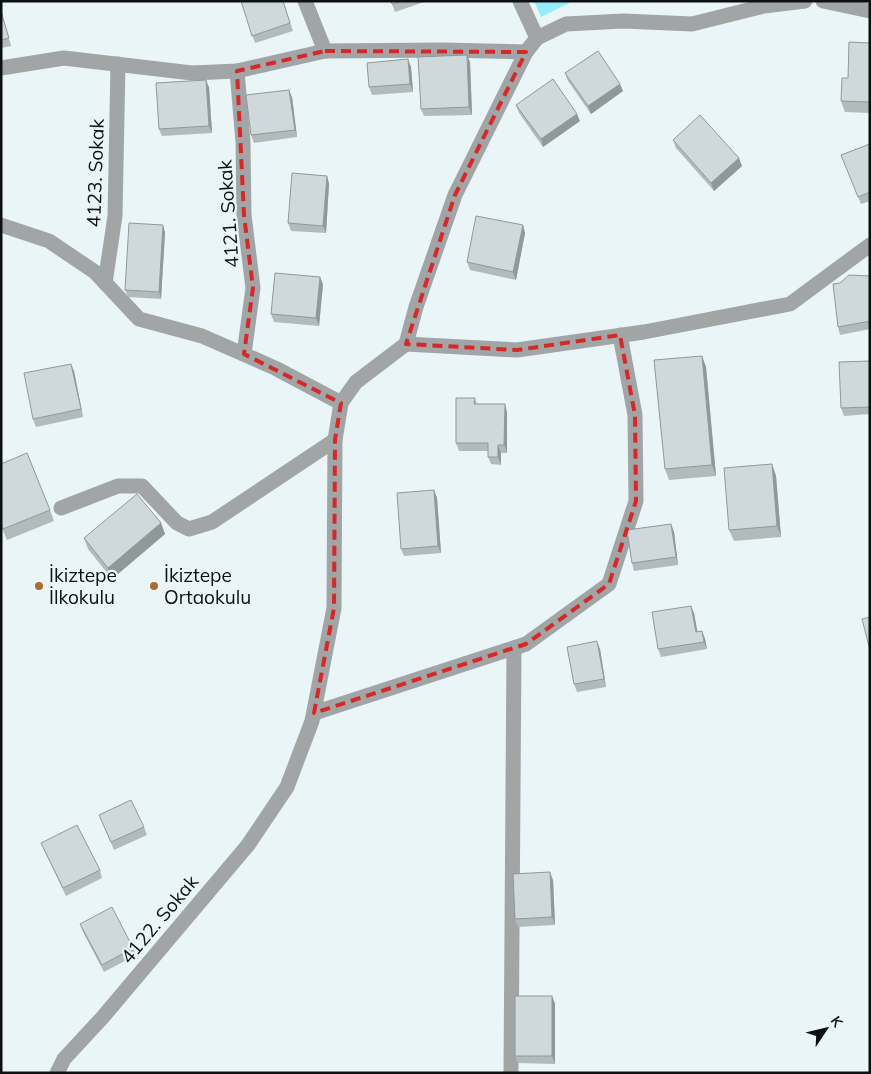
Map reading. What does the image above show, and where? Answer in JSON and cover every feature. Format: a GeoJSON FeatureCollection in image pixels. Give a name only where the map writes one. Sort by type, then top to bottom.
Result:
{"type":"FeatureCollection","features":[{"type":"Feature","properties":{"kind":"street"},"geometry":{"type":"LineString","coordinates":[[305,1],[325,51]]}},
{"type":"Feature","properties":{"kind":"street"},"geometry":{"type":"LineString","coordinates":[[520,1],[537,38]]}},
{"type":"Feature","properties":{"kind":"street"},"geometry":{"type":"LineString","coordinates":[[1,225],[49,241],[95,272],[139,319],[202,336],[244,354],[341,403],[356,382],[406,344],[416,307],[455,196],[526,52],[537,38],[566,24],[623,21],[692,24],[764,6],[806,1]]}},
{"type":"Feature","properties":{"kind":"street"},"geometry":{"type":"LineString","coordinates":[[823,1],[870,11]]}},
{"type":"Feature","properties":{"kind":"street"},"geometry":{"type":"LineString","coordinates":[[1,68],[64,58],[192,73],[237,71],[325,51],[443,50],[526,52]]}},
{"type":"Feature","properties":{"kind":"street","name":"4123. Sokak"},"geometry":{"type":"LineString","coordinates":[[105,283],[116,216],[118,64]]}},
{"type":"Feature","properties":{"kind":"street","name":"4121. Sokak"},"geometry":{"type":"LineString","coordinates":[[237,71],[243,142],[244,215],[253,288],[244,354]]}},
{"type":"Feature","properties":{"kind":"street"},"geometry":{"type":"LineString","coordinates":[[406,344],[517,350],[620,335],[790,304],[870,245]]}},
{"type":"Feature","properties":{"kind":"street"},"geometry":{"type":"LineString","coordinates":[[314,713],[526,644],[608,584],[636,501],[635,415],[620,335]]}},
{"type":"Feature","properties":{"kind":"street","name":"4122. Sokak"},"geometry":{"type":"LineString","coordinates":[[57,1073],[64,1058],[102,1018],[248,845],[286,787],[314,713],[334,608],[335,440],[341,403]]}},
{"type":"Feature","properties":{"kind":"street"},"geometry":{"type":"LineString","coordinates":[[61,508],[118,486],[142,486],[177,523],[190,529],[212,522],[335,440]]}},
{"type":"Feature","properties":{"kind":"street"},"geometry":{"type":"LineString","coordinates":[[511,1073],[514,648]]}},
{"type":"Feature","properties":{"kind":"highlighted area"},"geometry":{"type":"Polygon","coordinates":[[[325,51],[526,52],[455,195],[406,344],[517,350],[620,335],[635,415],[636,501],[609,584],[526,644],[314,713],[334,608],[335,440],[341,403],[244,354],[253,288],[244,215],[237,71],[325,51]]]}},
{"type":"Feature","properties":{"kind":"shaded area"},"geometry":{"type":"Polygon","coordinates":[[[534,1],[573,1],[541,17],[534,1]]]}},
{"type":"Feature","properties":{"kind":"building"},"geometry":{"type":"Polygon","coordinates":[[[241,1],[283,1],[290,23],[252,36],[241,1]]]}},
{"type":"Feature","properties":{"kind":"building"},"geometry":{"type":"Polygon","coordinates":[[[391,1],[402,1],[392,4],[391,1]]]}},
{"type":"Feature","properties":{"kind":"building"},"geometry":{"type":"Polygon","coordinates":[[[1,12],[9,38],[1,40],[1,12]]]}},
{"type":"Feature","properties":{"kind":"building"},"geometry":{"type":"Polygon","coordinates":[[[849,42],[870,43],[870,102],[841,101],[842,78],[848,78],[849,42]]]}},
{"type":"Feature","properties":{"kind":"building"},"geometry":{"type":"Polygon","coordinates":[[[598,51],[620,84],[588,106],[565,73],[598,51]]]}},
{"type":"Feature","properties":{"kind":"building"},"geometry":{"type":"Polygon","coordinates":[[[467,55],[469,107],[421,109],[418,57],[467,55]]]}},
{"type":"Feature","properties":{"kind":"building"},"geometry":{"type":"Polygon","coordinates":[[[408,59],[410,84],[369,87],[367,63],[408,59]]]}},
{"type":"Feature","properties":{"kind":"building"},"geometry":{"type":"Polygon","coordinates":[[[553,79],[577,114],[541,139],[516,105],[553,79]]]}},
{"type":"Feature","properties":{"kind":"building"},"geometry":{"type":"Polygon","coordinates":[[[206,80],[209,126],[159,129],[156,83],[206,80]]]}},
{"type":"Feature","properties":{"kind":"building"},"geometry":{"type":"Polygon","coordinates":[[[289,90],[295,130],[251,135],[246,95],[289,90]]]}},
{"type":"Feature","properties":{"kind":"building"},"geometry":{"type":"Polygon","coordinates":[[[700,115],[739,158],[711,183],[673,140],[700,115]]]}},
{"type":"Feature","properties":{"kind":"building"},"geometry":{"type":"Polygon","coordinates":[[[870,144],[870,192],[858,197],[841,155],[870,144]]]}},
{"type":"Feature","properties":{"kind":"building"},"geometry":{"type":"Polygon","coordinates":[[[292,173],[327,176],[323,226],[288,223],[292,173]]]}},
{"type":"Feature","properties":{"kind":"building"},"geometry":{"type":"Polygon","coordinates":[[[476,216],[523,225],[513,272],[467,262],[476,216]]]}},
{"type":"Feature","properties":{"kind":"building"},"geometry":{"type":"Polygon","coordinates":[[[129,223],[163,225],[159,292],[125,290],[129,223]]]}},
{"type":"Feature","properties":{"kind":"building"},"geometry":{"type":"Polygon","coordinates":[[[275,273],[320,277],[316,318],[271,314],[275,273]]]}},
{"type":"Feature","properties":{"kind":"building"},"geometry":{"type":"Polygon","coordinates":[[[849,275],[870,276],[870,321],[838,327],[833,284],[840,283],[849,275]]]}},
{"type":"Feature","properties":{"kind":"building"},"geometry":{"type":"Polygon","coordinates":[[[702,356],[712,465],[665,469],[654,360],[702,356]]]}},
{"type":"Feature","properties":{"kind":"building"},"geometry":{"type":"Polygon","coordinates":[[[870,361],[870,407],[841,408],[839,362],[870,361]]]}},
{"type":"Feature","properties":{"kind":"building"},"geometry":{"type":"Polygon","coordinates":[[[71,364],[81,409],[33,419],[24,373],[71,364]]]}},
{"type":"Feature","properties":{"kind":"building"},"geometry":{"type":"Polygon","coordinates":[[[456,398],[475,398],[474,404],[505,404],[504,445],[498,445],[498,457],[488,457],[488,443],[456,443],[456,398]]]}},
{"type":"Feature","properties":{"kind":"building"},"geometry":{"type":"Polygon","coordinates":[[[27,453],[50,510],[3,529],[1,525],[1,464],[27,453]]]}},
{"type":"Feature","properties":{"kind":"building"},"geometry":{"type":"Polygon","coordinates":[[[772,464],[777,526],[729,530],[724,468],[772,464]]]}},
{"type":"Feature","properties":{"kind":"building"},"geometry":{"type":"Polygon","coordinates":[[[434,490],[438,546],[401,549],[397,493],[434,490]]]}},
{"type":"Feature","properties":{"kind":"building"},"geometry":{"type":"Polygon","coordinates":[[[137,494],[161,523],[108,568],[84,538],[137,494]]]}},
{"type":"Feature","properties":{"kind":"building"},"geometry":{"type":"Polygon","coordinates":[[[671,524],[676,557],[632,563],[627,530],[671,524]]]}},
{"type":"Feature","properties":{"kind":"building"},"geometry":{"type":"Polygon","coordinates":[[[691,606],[696,632],[702,631],[704,642],[658,649],[652,612],[691,606]]]}},
{"type":"Feature","properties":{"kind":"building"},"geometry":{"type":"Polygon","coordinates":[[[870,617],[870,650],[862,619],[870,617]]]}},
{"type":"Feature","properties":{"kind":"building"},"geometry":{"type":"Polygon","coordinates":[[[597,641],[604,679],[574,684],[567,647],[597,641]]]}},
{"type":"Feature","properties":{"kind":"building"},"geometry":{"type":"Polygon","coordinates":[[[131,800],[144,827],[111,842],[99,815],[131,800]]]}},
{"type":"Feature","properties":{"kind":"building"},"geometry":{"type":"Polygon","coordinates":[[[77,825],[100,870],[63,888],[41,843],[77,825]]]}},
{"type":"Feature","properties":{"kind":"building"},"geometry":{"type":"Polygon","coordinates":[[[550,872],[552,917],[515,919],[513,874],[550,872]]]}},
{"type":"Feature","properties":{"kind":"building"},"geometry":{"type":"Polygon","coordinates":[[[112,907],[133,948],[102,965],[80,924],[112,907]]]}},
{"type":"Feature","properties":{"kind":"building"},"geometry":{"type":"Polygon","coordinates":[[[515,996],[552,996],[552,1056],[515,1056],[515,996]]]}},
{"type":"Feature","properties":{"kind":"place","name":"İkiztepe İlkokulu"},"geometry":{"type":"Point","coordinates":[39,586]}},
{"type":"Feature","properties":{"kind":"place","name":"İkiztepe Ortaokulu"},"geometry":{"type":"Point","coordinates":[154,586]}}]}
